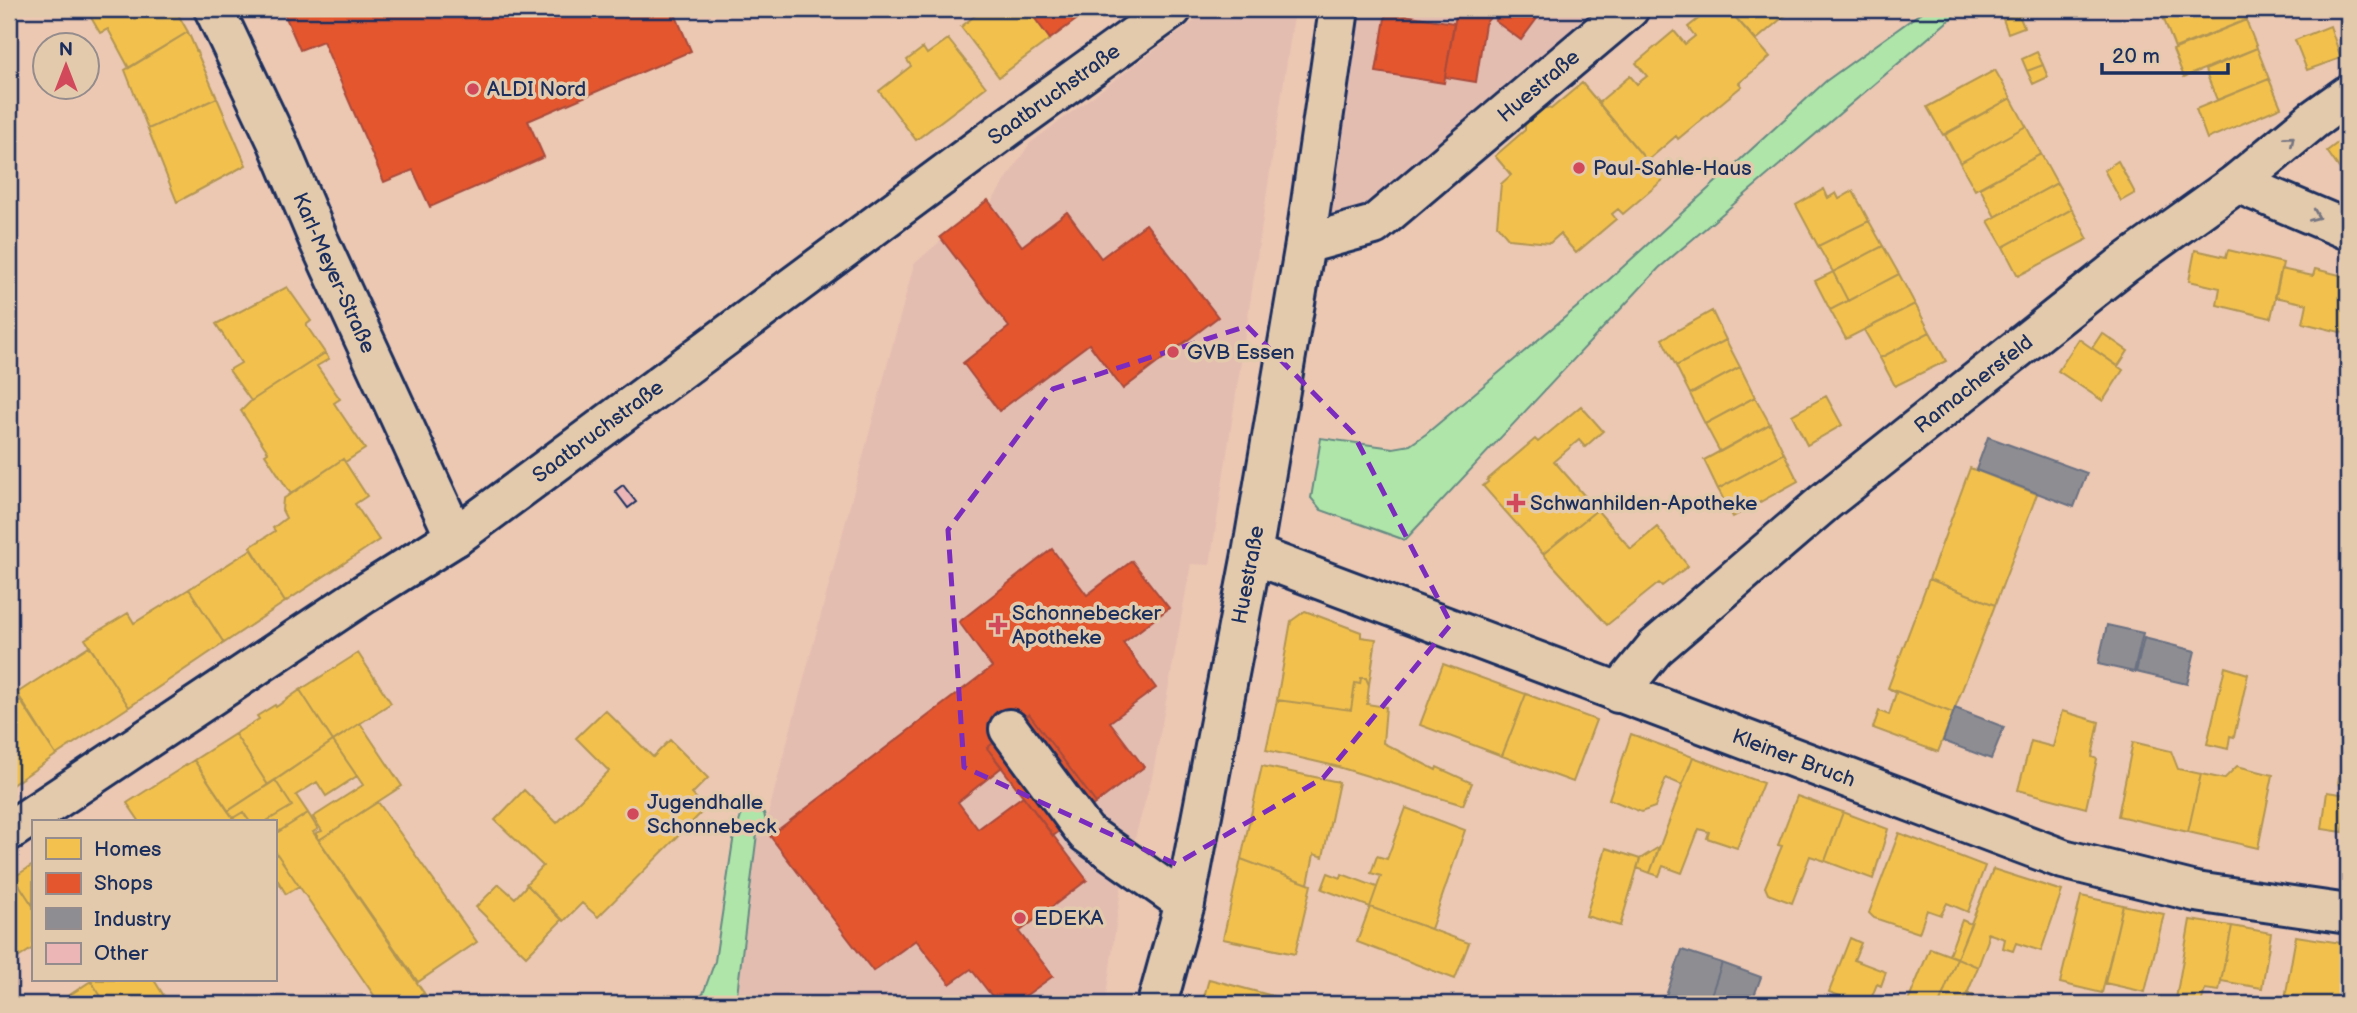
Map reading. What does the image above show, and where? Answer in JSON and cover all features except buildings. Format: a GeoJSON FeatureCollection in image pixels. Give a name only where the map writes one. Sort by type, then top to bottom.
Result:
{"type":"FeatureCollection","features":[{"type":"Feature","properties":{"kind":"street","name":"Karl-Meyer-Straße"},"geometry":{"type":"LineString","coordinates":[[214,9],[277,141],[455,537]]}},
{"type":"Feature","properties":{"kind":"street","name":"Saatbruchstraße"},"geometry":{"type":"LineString","coordinates":[[9,831],[364,594],[455,537],[997,135],[1172,9]]}},
{"type":"Feature","properties":{"kind":"street","name":"Huestraße"},"geometry":{"type":"LineString","coordinates":[[1157,1004],[1185,903],[1252,554],[1305,244],[1339,9]]}},
{"type":"Feature","properties":{"kind":"street","name":"Huestraße"},"geometry":{"type":"LineString","coordinates":[[1305,244],[1374,225],[1629,9]]}},
{"type":"Feature","properties":{"kind":"street","name":"Ramachersfeld"},"geometry":{"type":"LineString","coordinates":[[1618,693],[1655,649],[1826,501],[2123,265],[2237,183],[2313,120],[2348,95]]}},
{"type":"Feature","properties":{"kind":"street"},"geometry":{"type":"LineString","coordinates":[[2237,183],[2348,230]]}},
{"type":"Feature","properties":{"kind":"street","name":"Kleiner Bruch"},"geometry":{"type":"LineString","coordinates":[[1252,554],[2063,859],[2196,892],[2348,914]]}},
{"type":"Feature","properties":{"kind":"street"},"geometry":{"type":"LineString","coordinates":[[1009,729],[1086,834],[1185,903]]}},
{"type":"Feature","properties":{"kind":"highlighted area"},"geometry":{"type":"Polygon","coordinates":[[[1247,326],[1353,433],[1451,624],[1323,778],[1176,864],[964,767],[948,530],[1053,389],[1247,326]]]}},
{"type":"Feature","properties":{"kind":"shaded area"},"geometry":{"type":"Polygon","coordinates":[[[1210,9],[1295,9],[1210,565],[1191,564],[1153,773],[1121,889],[1105,1004],[739,1004],[736,1002],[757,834],[766,822],[914,264],[990,204],[1030,143],[1210,9]]]}},
{"type":"Feature","properties":{"kind":"shaded area"},"geometry":{"type":"Polygon","coordinates":[[[1343,9],[1598,9],[1354,216],[1312,216],[1343,9]]]}},
{"type":"Feature","properties":{"kind":"green space"},"geometry":{"type":"Polygon","coordinates":[[[1926,9],[1962,9],[1659,268],[1405,540],[1321,510],[1311,498],[1321,438],[1393,448],[1410,445],[1426,434],[1601,287],[1826,81],[1926,9]]]}},
{"type":"Feature","properties":{"kind":"green space"},"geometry":{"type":"Polygon","coordinates":[[[744,807],[764,813],[766,822],[757,834],[736,1002],[692,1004],[703,994],[715,961],[733,841],[744,807]]]}},
{"type":"Feature","properties":{"kind":"place","name":"ALDI Nord"},"geometry":{"type":"Point","coordinates":[473,89]}},
{"type":"Feature","properties":{"kind":"place","name":"Paul-Sahle-Haus"},"geometry":{"type":"Point","coordinates":[1579,168]}},
{"type":"Feature","properties":{"kind":"place","name":"GVB Essen"},"geometry":{"type":"Point","coordinates":[1173,352]}},
{"type":"Feature","properties":{"kind":"place","name":"Schwanhilden-Apotheke"},"geometry":{"type":"Point","coordinates":[1516,503]}},
{"type":"Feature","properties":{"kind":"place","name":"Schonnebecker Apotheke"},"geometry":{"type":"Point","coordinates":[998,625]}},
{"type":"Feature","properties":{"kind":"place","name":"Jugendhalle Schonnebeck"},"geometry":{"type":"Point","coordinates":[633,814]}},
{"type":"Feature","properties":{"kind":"place","name":"EDEKA"},"geometry":{"type":"Point","coordinates":[1020,918]}}]}
